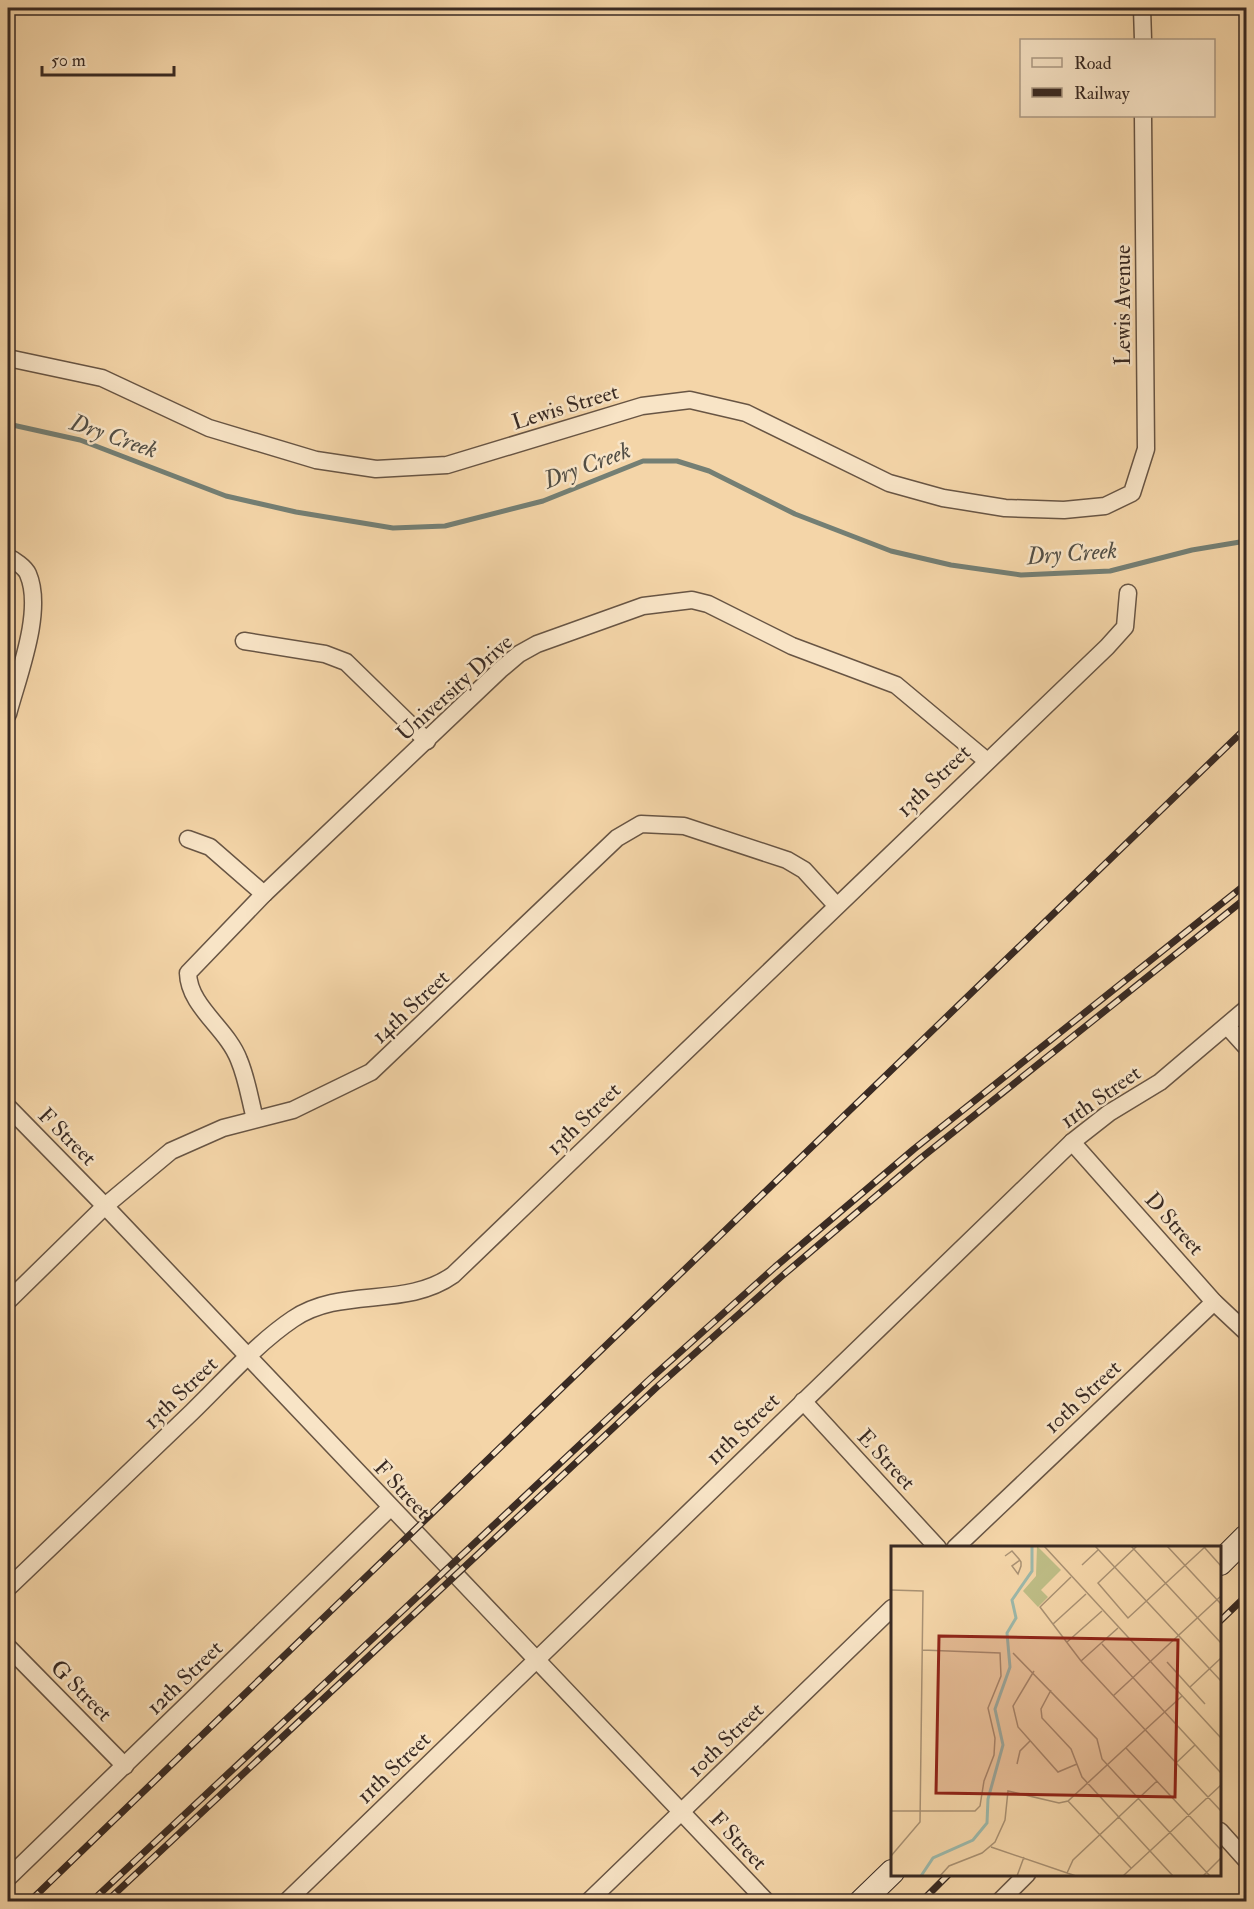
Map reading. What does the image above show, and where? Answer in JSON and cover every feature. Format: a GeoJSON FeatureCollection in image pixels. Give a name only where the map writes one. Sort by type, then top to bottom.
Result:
{"type":"FeatureCollection","features":[{"type":"Feature","properties":{"kind":"street"},"geometry":{"type":"LineString","coordinates":[[1142,8],[1143,39]]}},
{"type":"Feature","properties":{"kind":"street","name":"Lewis Avenue"},"geometry":{"type":"LineString","coordinates":[[1132,493],[1146,449],[1143,117]]}},
{"type":"Feature","properties":{"kind":"street","name":"Lewis Street"},"geometry":{"type":"LineString","coordinates":[[8,358],[102,378],[209,428],[316,460],[376,469],[447,465],[642,406],[690,400],[746,413],[889,483],[943,498],[1005,508],[1064,510],[1105,506],[1132,493]]}},
{"type":"Feature","properties":{"kind":"street"},"geometry":{"type":"LineString","coordinates":[[8,556],[27,572],[33,591],[33,611],[8,714]]}},
{"type":"Feature","properties":{"kind":"street","name":"13th Street"},"geometry":{"type":"LineString","coordinates":[[8,1588],[249,1357],[293,1319],[332,1301],[422,1291],[440,1284],[453,1275],[1125,627],[1128,593]]}},
{"type":"Feature","properties":{"kind":"street","name":"University Drive"},"geometry":{"type":"LineString","coordinates":[[255,1119],[239,1059],[224,1032],[192,995],[188,973],[264,894],[500,670],[519,654],[537,644],[643,606],[692,600],[708,604],[792,646],[896,685],[987,761]]}},
{"type":"Feature","properties":{"kind":"street"},"geometry":{"type":"LineString","coordinates":[[244,640],[325,654],[346,662],[427,741]]}},
{"type":"Feature","properties":{"kind":"street","name":"14th Street"},"geometry":{"type":"LineString","coordinates":[[8,1301],[105,1206],[171,1151],[223,1128],[293,1110],[371,1072],[617,838],[641,824],[684,826],[787,860],[804,870],[836,905]]}},
{"type":"Feature","properties":{"kind":"street"},"geometry":{"type":"LineString","coordinates":[[188,839],[210,847],[264,894]]}},
{"type":"Feature","properties":{"kind":"street","name":"11th Street"},"geometry":{"type":"LineString","coordinates":[[286,1902],[1072,1142],[1109,1113],[1160,1082],[1246,1009]]}},
{"type":"Feature","properties":{"kind":"street"},"geometry":{"type":"LineString","coordinates":[[1227,1026],[1246,1047]]}},
{"type":"Feature","properties":{"kind":"street","name":"F Street"},"geometry":{"type":"LineString","coordinates":[[8,1107],[767,1902]]}},
{"type":"Feature","properties":{"kind":"street","name":"D Street"},"geometry":{"type":"LineString","coordinates":[[1072,1142],[1214,1302],[1246,1332]]}},
{"type":"Feature","properties":{"kind":"street","name":"10th Street"},"geometry":{"type":"LineString","coordinates":[[957,1546],[1214,1302]]}},
{"type":"Feature","properties":{"kind":"street","name":"E Street"},"geometry":{"type":"LineString","coordinates":[[803,1401],[936,1546]]}},
{"type":"Feature","properties":{"kind":"street","name":"12th Street"},"geometry":{"type":"LineString","coordinates":[[8,1878],[390,1509]]}},
{"type":"Feature","properties":{"kind":"street"},"geometry":{"type":"LineString","coordinates":[[1221,1562],[1246,1537]]}},
{"type":"Feature","properties":{"kind":"street","name":"10th Street"},"geometry":{"type":"LineString","coordinates":[[588,1902],[891,1609]]}},
{"type":"Feature","properties":{"kind":"street","name":"G Street"},"geometry":{"type":"LineString","coordinates":[[8,1647],[125,1766]]}},
{"type":"Feature","properties":{"kind":"street"},"geometry":{"type":"LineString","coordinates":[[1221,1832],[1246,1860]]}},
{"type":"Feature","properties":{"kind":"street"},"geometry":{"type":"LineString","coordinates":[[861,1902],[891,1873]]}},
{"type":"Feature","properties":{"kind":"street"},"geometry":{"type":"LineString","coordinates":[[999,1902],[1026,1876]]}},
{"type":"Feature","properties":{"kind":"waterway","name":"Dry Creek"},"geometry":{"type":"LineString","coordinates":[[8,424],[80,440],[226,496],[296,512],[393,528],[445,526],[543,501],[643,461],[677,461],[709,471],[795,514],[891,551],[951,565],[1021,575],[1110,571],[1192,550],[1246,541]]}},
{"type":"Feature","properties":{"kind":"railway"},"geometry":{"type":"LineString","coordinates":[[29,1902],[1246,728]]}},
{"type":"Feature","properties":{"kind":"railway"},"geometry":{"type":"LineString","coordinates":[[91,1902],[650,1379],[775,1267],[914,1149],[1246,884]]}},
{"type":"Feature","properties":{"kind":"railway"},"geometry":{"type":"LineString","coordinates":[[106,1902],[658,1386],[782,1276],[921,1158],[1246,898]]}},
{"type":"Feature","properties":{"kind":"railway"},"geometry":{"type":"LineString","coordinates":[[1221,1620],[1246,1596]]}},
{"type":"Feature","properties":{"kind":"railway"},"geometry":{"type":"LineString","coordinates":[[921,1902],[947,1876]]}}]}
